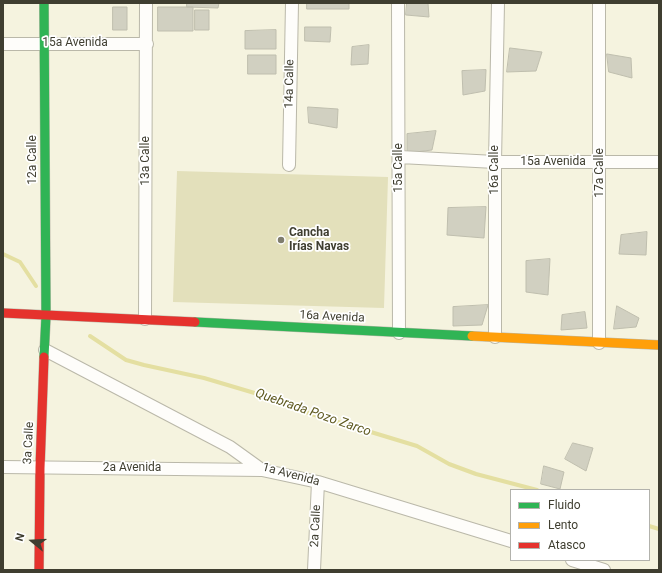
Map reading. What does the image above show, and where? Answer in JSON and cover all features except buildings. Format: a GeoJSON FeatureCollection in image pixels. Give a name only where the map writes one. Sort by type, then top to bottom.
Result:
{"type":"FeatureCollection","features":[{"type":"Feature","properties":{"kind":"street","name":"12a Calle"},"geometry":{"type":"LineString","coordinates":[[44,3],[46,316]]}},
{"type":"Feature","properties":{"kind":"street","name":"13a Calle"},"geometry":{"type":"LineString","coordinates":[[145,319],[146,3]]}},
{"type":"Feature","properties":{"kind":"street","name":"14a Calle"},"geometry":{"type":"LineString","coordinates":[[289,165],[292,3]]}},
{"type":"Feature","properties":{"kind":"street","name":"15a Calle"},"geometry":{"type":"LineString","coordinates":[[398,3],[400,157],[399,333]]}},
{"type":"Feature","properties":{"kind":"street","name":"16a Calle"},"geometry":{"type":"LineString","coordinates":[[495,337],[495,162],[498,3]]}},
{"type":"Feature","properties":{"kind":"street","name":"17a Calle"},"geometry":{"type":"LineString","coordinates":[[599,3],[599,343]]}},
{"type":"Feature","properties":{"kind":"street","name":"15a Avenida"},"geometry":{"type":"LineString","coordinates":[[3,44],[147,44]]}},
{"type":"Feature","properties":{"kind":"street","name":"15a Avenida"},"geometry":{"type":"LineString","coordinates":[[400,157],[495,162],[659,162]]}},
{"type":"Feature","properties":{"kind":"street","name":"16a Avenida"},"geometry":{"type":"LineString","coordinates":[[3,313],[659,345]]}},
{"type":"Feature","properties":{"kind":"street","name":"3a Calle"},"geometry":{"type":"LineString","coordinates":[[39,570],[40,468],[46,316]]}},
{"type":"Feature","properties":{"kind":"street","name":"1a Avenida"},"geometry":{"type":"LineString","coordinates":[[45,350],[230,447],[262,470],[318,482],[510,542]]}},
{"type":"Feature","properties":{"kind":"street","name":"2a Avenida"},"geometry":{"type":"LineString","coordinates":[[3,467],[262,470]]}},
{"type":"Feature","properties":{"kind":"street","name":"2a Calle"},"geometry":{"type":"LineString","coordinates":[[314,570],[318,482]]}},
{"type":"Feature","properties":{"kind":"street"},"geometry":{"type":"LineString","coordinates":[[575,561],[604,570]]}},
{"type":"Feature","properties":{"kind":"shaded area","name":"Cancha Irías Navas"},"geometry":{"type":"Polygon","coordinates":[[[177,171],[388,177],[384,308],[173,302],[177,171]]]}},
{"type":"Feature","properties":{"kind":"waterway","name":"Quebrada Pozo Zarco"},"geometry":{"type":"LineString","coordinates":[[3,254],[20,262],[36,286]]}},
{"type":"Feature","properties":{"kind":"waterway","name":"Quebrada Pozo Zarco"},"geometry":{"type":"LineString","coordinates":[[90,336],[126,360],[204,378],[268,397],[305,412],[417,446],[449,464],[476,474],[533,489]]}},
{"type":"Feature","properties":{"kind":"waterway","name":"Quebrada Pozo Zarco"},"geometry":{"type":"LineString","coordinates":[[650,526],[659,529]]}},
{"type":"Feature","properties":{"kind":"traffic: fast"},"geometry":{"type":"LineString","coordinates":[[44,3],[46,316],[44,357]]}},
{"type":"Feature","properties":{"kind":"traffic: fast"},"geometry":{"type":"LineString","coordinates":[[195,322],[472,336]]}},
{"type":"Feature","properties":{"kind":"traffic: slow"},"geometry":{"type":"LineString","coordinates":[[472,336],[659,345]]}},
{"type":"Feature","properties":{"kind":"traffic: jam"},"geometry":{"type":"LineString","coordinates":[[3,313],[195,322]]}},
{"type":"Feature","properties":{"kind":"traffic: jam"},"geometry":{"type":"LineString","coordinates":[[39,570],[40,468],[44,357]]}},
{"type":"Feature","properties":{"kind":"place","name":"Cancha Irías Navas"},"geometry":{"type":"Point","coordinates":[281,240]}}]}
